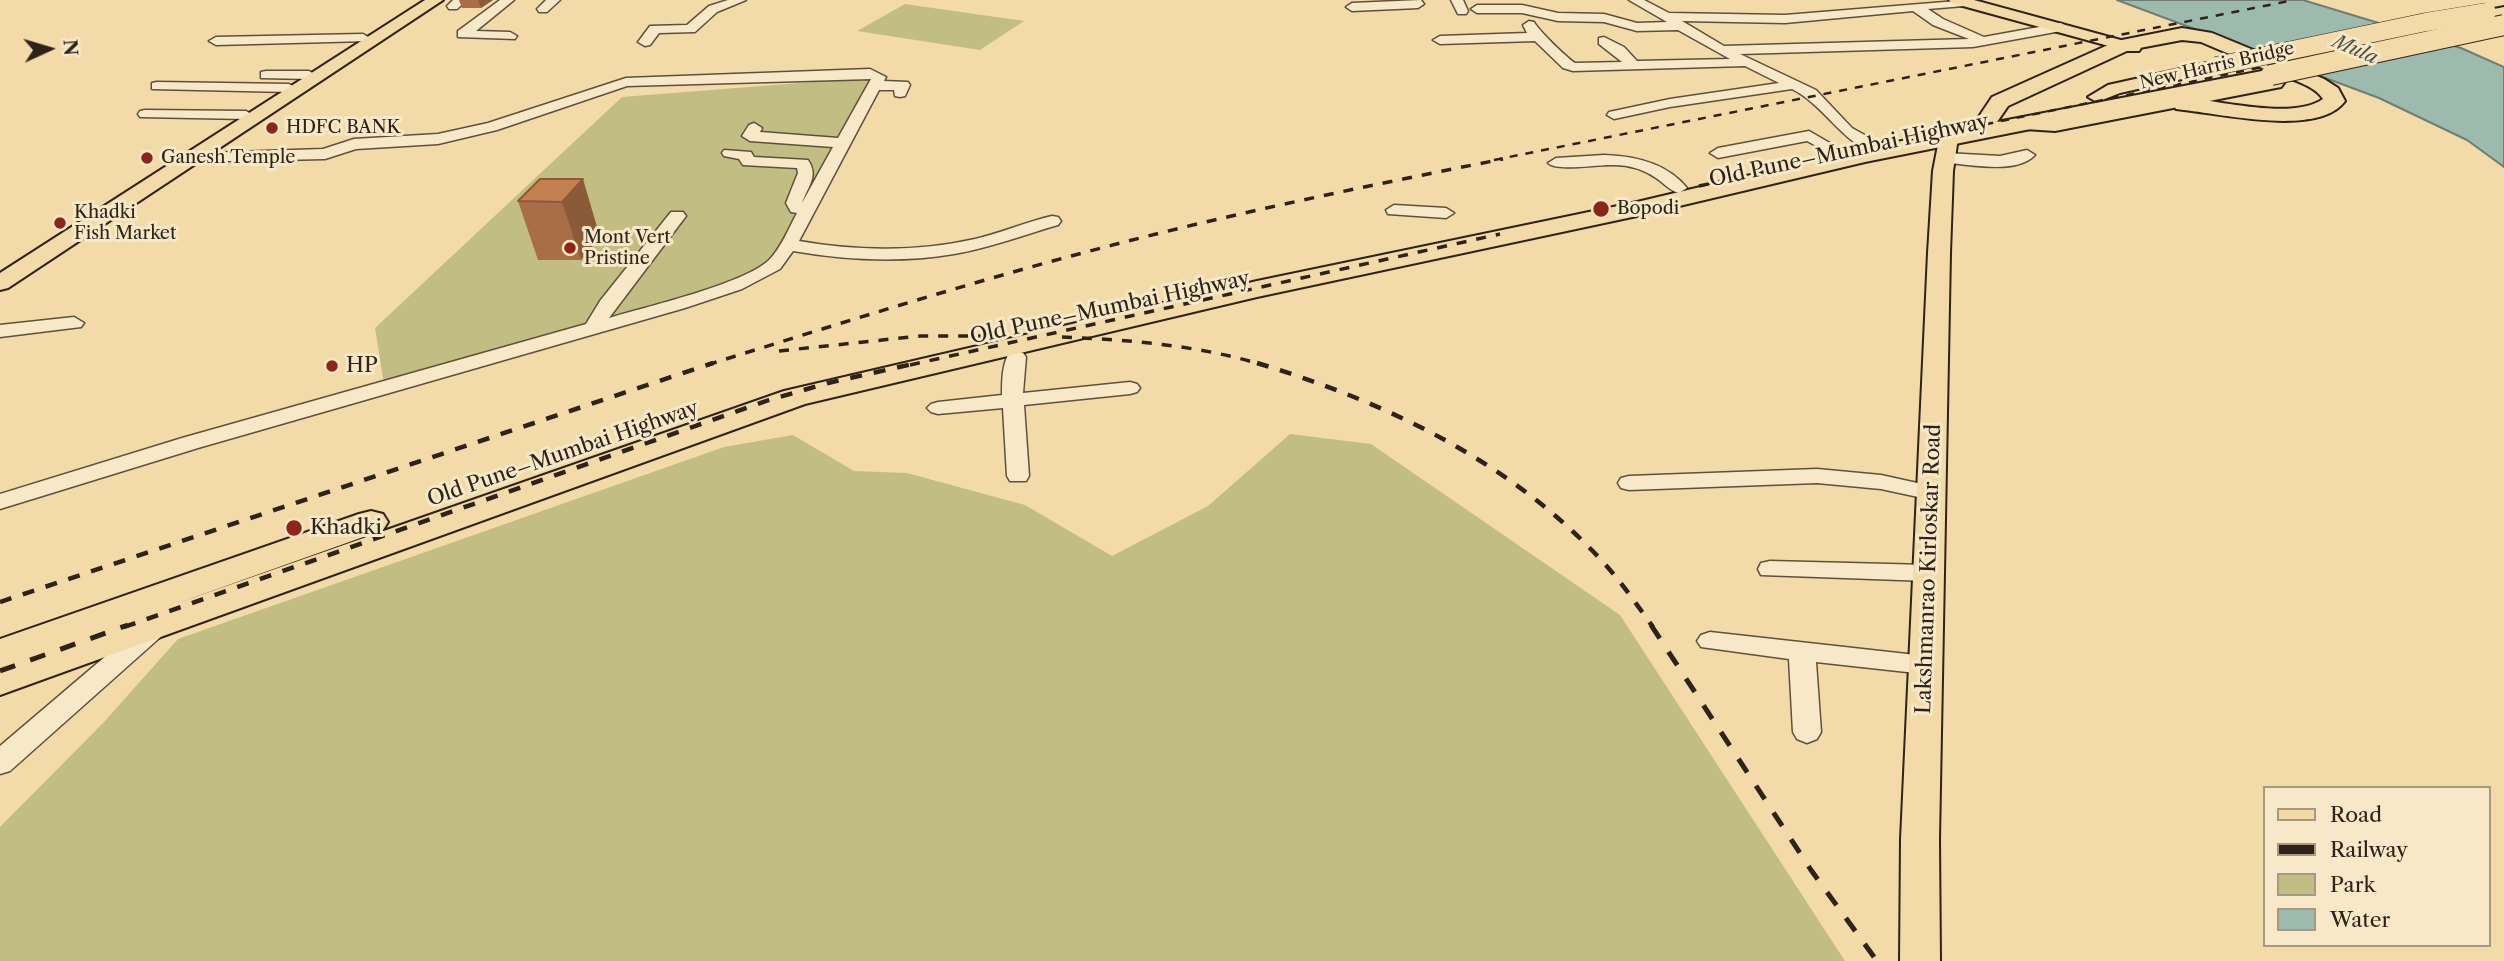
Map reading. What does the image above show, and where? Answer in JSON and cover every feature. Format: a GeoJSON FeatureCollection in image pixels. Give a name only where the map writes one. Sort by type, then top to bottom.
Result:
{"type":"FeatureCollection","features":[{"type":"Feature","properties":{"kind":"highway","name":"Old Pune–Mumbai Highway"},"geometry":{"type":"LineString","coordinates":[[2031,116],[2097,97],[2497,19]]}},
{"type":"Feature","properties":{"kind":"highway","name":"Old Pune–Mumbai Highway"},"geometry":{"type":"LineString","coordinates":[[0,681],[159,610],[601,440],[780,380],[1050,329],[1444,224],[1679,188],[1839,153],[1877,149],[1944,151],[1989,125],[2031,116],[2273,79],[2497,19]]}},
{"type":"Feature","properties":{"kind":"highway"},"geometry":{"type":"LineString","coordinates":[[1989,125],[2000,102],[2014,95],[2130,47],[2178,35],[2198,35],[2317,83],[2331,92],[2334,101],[2323,109],[2289,113],[2170,103]]}},
{"type":"Feature","properties":{"kind":"highway"},"geometry":{"type":"LineString","coordinates":[[2130,47],[2194,37],[2308,84],[2319,91],[2322,99],[2305,107],[2260,108],[2231,102],[2228,99],[2234,91]]}},
{"type":"Feature","properties":{"kind":"highway"},"geometry":{"type":"LineString","coordinates":[[2014,95],[2031,116]]}},
{"type":"Feature","properties":{"kind":"highway"},"geometry":{"type":"LineString","coordinates":[[1444,224],[1627,211],[1877,149]]}},
{"type":"Feature","properties":{"kind":"highway","name":"Old Pune–Mumbai Highway"},"geometry":{"type":"LineString","coordinates":[[0,653],[159,610],[764,406],[823,389],[1005,353],[1050,329]]}},
{"type":"Feature","properties":{"kind":"main road"},"geometry":{"type":"LineString","coordinates":[[0,283],[363,38],[424,0]]}},
{"type":"Feature","properties":{"kind":"main road"},"geometry":{"type":"LineString","coordinates":[[1964,1],[2130,47]]}},
{"type":"Feature","properties":{"kind":"main road"},"geometry":{"type":"LineString","coordinates":[[1964,1],[2130,47]]}},
{"type":"Feature","properties":{"kind":"main road"},"geometry":{"type":"LineString","coordinates":[[0,274],[188,157],[225,129],[301,81],[450,2]]}},
{"type":"Feature","properties":{"kind":"main road","name":"New Harris Bridge"},"geometry":{"type":"LineString","coordinates":[[2097,97],[2114,89],[2386,29],[2497,19]]}},
{"type":"Feature","properties":{"kind":"main road","name":"New Harris Bridge"},"geometry":{"type":"LineString","coordinates":[[2031,116],[2055,125],[2234,91],[2273,79]]}},
{"type":"Feature","properties":{"kind":"main road","name":"Lakshmanrao Kirloskar Road"},"geometry":{"type":"LineString","coordinates":[[1920,961],[1925,665],[1944,151]]}},
{"type":"Feature","properties":{"kind":"street"},"geometry":{"type":"LineString","coordinates":[[508,0],[463,34],[510,36]]}},
{"type":"Feature","properties":{"kind":"street"},"geometry":{"type":"LineString","coordinates":[[543,9],[554,0]]}},
{"type":"Feature","properties":{"kind":"street"},"geometry":{"type":"LineString","coordinates":[[1352,7],[1418,4],[1415,0]]}},
{"type":"Feature","properties":{"kind":"street"},"geometry":{"type":"LineString","coordinates":[[1635,0],[1721,50],[1811,93],[1847,131],[1877,149]]}},
{"type":"Feature","properties":{"kind":"street"},"geometry":{"type":"LineString","coordinates":[[1851,0],[1861,12]]}},
{"type":"Feature","properties":{"kind":"street"},"geometry":{"type":"LineString","coordinates":[[645,42],[655,30],[690,29],[713,9],[742,1]]}},
{"type":"Feature","properties":{"kind":"street"},"geometry":{"type":"LineString","coordinates":[[1480,19],[1549,43],[1570,66],[1745,61],[1819,38],[1861,12],[1964,1]]}},
{"type":"Feature","properties":{"kind":"street"},"geometry":{"type":"LineString","coordinates":[[1712,18],[1709,12],[1724,8],[1722,2]]}},
{"type":"Feature","properties":{"kind":"street"},"geometry":{"type":"LineString","coordinates":[[1440,40],[1480,19],[1527,5],[1558,17],[1604,18],[1637,27],[1681,26]]}},
{"type":"Feature","properties":{"kind":"street"},"geometry":{"type":"LineString","coordinates":[[1527,5],[1536,37]]}},
{"type":"Feature","properties":{"kind":"street"},"geometry":{"type":"LineString","coordinates":[[1916,7],[1938,22],[1983,42]]}},
{"type":"Feature","properties":{"kind":"street"},"geometry":{"type":"LineString","coordinates":[[1667,17],[1712,18],[1819,38],[1911,47],[1983,42],[2061,27]]}},
{"type":"Feature","properties":{"kind":"street"},"geometry":{"type":"LineString","coordinates":[[277,53],[306,26]]}},
{"type":"Feature","properties":{"kind":"street"},"geometry":{"type":"LineString","coordinates":[[216,41],[363,38]]}},
{"type":"Feature","properties":{"kind":"street"},"geometry":{"type":"LineString","coordinates":[[1721,50],[1819,38]]}},
{"type":"Feature","properties":{"kind":"street"},"geometry":{"type":"LineString","coordinates":[[1604,41],[1654,78],[1723,76]]}},
{"type":"Feature","properties":{"kind":"street"},"geometry":{"type":"LineString","coordinates":[[0,502],[190,443],[593,329],[735,285],[774,265],[788,245],[878,75],[870,73],[626,82],[492,127],[438,139],[354,144],[326,154],[188,157]]}},
{"type":"Feature","properties":{"kind":"street"},"geometry":{"type":"LineString","coordinates":[[196,78],[301,81]]}},
{"type":"Feature","properties":{"kind":"street"},"geometry":{"type":"LineString","coordinates":[[157,86],[301,81]]}},
{"type":"Feature","properties":{"kind":"street"},"geometry":{"type":"LineString","coordinates":[[874,86],[903,85],[900,93]]}},
{"type":"Feature","properties":{"kind":"street"},"geometry":{"type":"LineString","coordinates":[[1614,115],[1670,103],[1794,85]]}},
{"type":"Feature","properties":{"kind":"street"},"geometry":{"type":"LineString","coordinates":[[225,129],[141,121],[246,115]]}},
{"type":"Feature","properties":{"kind":"street"},"geometry":{"type":"LineString","coordinates":[[754,128],[750,136],[843,143]]}},
{"type":"Feature","properties":{"kind":"street"},"geometry":{"type":"LineString","coordinates":[[1718,153],[1809,136],[1839,153]]}},
{"type":"Feature","properties":{"kind":"street"},"geometry":{"type":"LineString","coordinates":[[1944,151],[2006,160],[2021,160],[2027,155]]}},
{"type":"Feature","properties":{"kind":"street"},"geometry":{"type":"LineString","coordinates":[[730,153],[745,155],[750,162],[802,163],[805,166],[806,178],[794,203],[797,208],[809,209]]}},
{"type":"Feature","properties":{"kind":"street"},"geometry":{"type":"LineString","coordinates":[[1556,163],[1602,160],[1642,165],[1679,188]]}},
{"type":"Feature","properties":{"kind":"street"},"geometry":{"type":"LineString","coordinates":[[1394,210],[1444,224]]}},
{"type":"Feature","properties":{"kind":"street"},"geometry":{"type":"LineString","coordinates":[[593,329],[607,305],[677,216]]}},
{"type":"Feature","properties":{"kind":"street"},"geometry":{"type":"LineString","coordinates":[[788,245],[828,253],[940,250],[973,245],[1052,221]]}},
{"type":"Feature","properties":{"kind":"street"},"geometry":{"type":"LineString","coordinates":[[0,331],[74,323]]}},
{"type":"Feature","properties":{"kind":"street"},"geometry":{"type":"LineString","coordinates":[[1005,353],[1012,380],[1018,476]]}},
{"type":"Feature","properties":{"kind":"street"},"geometry":{"type":"LineString","coordinates":[[939,408],[1130,388]]}},
{"type":"Feature","properties":{"kind":"street"},"geometry":{"type":"LineString","coordinates":[[1629,483],[1817,476],[1881,482],[1931,493]]}},
{"type":"Feature","properties":{"kind":"street"},"geometry":{"type":"LineString","coordinates":[[1770,569],[1928,573]]}},
{"type":"Feature","properties":{"kind":"street"},"geometry":{"type":"LineString","coordinates":[[0,763],[159,610]]}},
{"type":"Feature","properties":{"kind":"street"},"geometry":{"type":"LineString","coordinates":[[1710,641],[1925,665]]}},
{"type":"Feature","properties":{"kind":"street"},"geometry":{"type":"LineString","coordinates":[[1802,652],[1807,732]]}},
{"type":"Feature","properties":{"kind":"green space"},"geometry":{"type":"Polygon","coordinates":[[[905,4],[1024,21],[980,50],[857,31],[905,4]]]}},
{"type":"Feature","properties":{"kind":"green space"},"geometry":{"type":"Polygon","coordinates":[[[876,77],[798,244],[743,276],[608,325],[384,384],[375,328],[622,97],[876,77]]]}},
{"type":"Feature","properties":{"kind":"green space"},"geometry":{"type":"Polygon","coordinates":[[[1290,434],[1371,444],[1620,615],[1845,961],[0,961],[0,827],[104,722],[178,639],[724,447],[793,435],[854,471],[907,473],[1025,505],[1112,556],[1208,506],[1290,434]]]}},
{"type":"Feature","properties":{"kind":"water","name":"Mula"},"geometry":{"type":"Polygon","coordinates":[[[2117,0],[2303,0],[2461,48],[2504,67],[2504,167],[2467,140],[2379,98],[2117,0]]]}},
{"type":"Feature","properties":{"kind":"building"},"geometry":{"type":"Polygon","coordinates":[[[540,179],[583,179],[562,202],[518,201],[540,179]]]}},
{"type":"Feature","properties":{"kind":"railway"},"geometry":{"type":"LineString","coordinates":[[1494,160],[2294,0]]}},
{"type":"Feature","properties":{"kind":"railway"},"geometry":{"type":"LineString","coordinates":[[1813,160],[2504,17]]}},
{"type":"Feature","properties":{"kind":"railway"},"geometry":{"type":"LineString","coordinates":[[708,365],[1058,259],[1207,222],[1503,159]]}},
{"type":"Feature","properties":{"kind":"railway"},"geometry":{"type":"LineString","coordinates":[[1699,186],[1821,159]]}},
{"type":"Feature","properties":{"kind":"railway"},"geometry":{"type":"LineString","coordinates":[[910,365],[1500,234]]}},
{"type":"Feature","properties":{"kind":"railway"},"geometry":{"type":"LineString","coordinates":[[779,351],[920,336],[1009,336]]}},
{"type":"Feature","properties":{"kind":"railway"},"geometry":{"type":"LineString","coordinates":[[1062,337],[1189,348],[1263,365]]}},
{"type":"Feature","properties":{"kind":"railway"},"geometry":{"type":"LineString","coordinates":[[708,365],[713,363]]}},
{"type":"Feature","properties":{"kind":"railway"},"geometry":{"type":"LineString","coordinates":[[124,627],[769,400],[828,383],[917,363]]}},
{"type":"Feature","properties":{"kind":"railway"},"geometry":{"type":"LineString","coordinates":[[1257,363],[1263,365]]}},
{"type":"Feature","properties":{"kind":"railway"},"geometry":{"type":"LineString","coordinates":[[0,602],[708,365]]}},
{"type":"Feature","properties":{"kind":"railway"},"geometry":{"type":"LineString","coordinates":[[1263,365],[1353,396],[1444,440],[1488,466],[1568,527],[1611,571],[1653,627]]}},
{"type":"Feature","properties":{"kind":"railway"},"geometry":{"type":"LineString","coordinates":[[0,671],[128,625]]}},
{"type":"Feature","properties":{"kind":"railway"},"geometry":{"type":"LineString","coordinates":[[1651,625],[1811,870],[1877,961]]}},
{"type":"Feature","properties":{"kind":"place","name":"HDFC BANK"},"geometry":{"type":"Point","coordinates":[272,128]}},
{"type":"Feature","properties":{"kind":"place","name":"Ganesh Temple"},"geometry":{"type":"Point","coordinates":[147,158]}},
{"type":"Feature","properties":{"kind":"place","name":"Bopodi"},"geometry":{"type":"Point","coordinates":[1601,209]}},
{"type":"Feature","properties":{"kind":"place","name":"Khadki Fish Market"},"geometry":{"type":"Point","coordinates":[60,223]}},
{"type":"Feature","properties":{"kind":"place","name":"Mont Vert Pristine"},"geometry":{"type":"Point","coordinates":[570,248]}},
{"type":"Feature","properties":{"kind":"place","name":"HP"},"geometry":{"type":"Point","coordinates":[332,366]}},
{"type":"Feature","properties":{"kind":"place","name":"Khadki"},"geometry":{"type":"Point","coordinates":[294,528]}}]}
